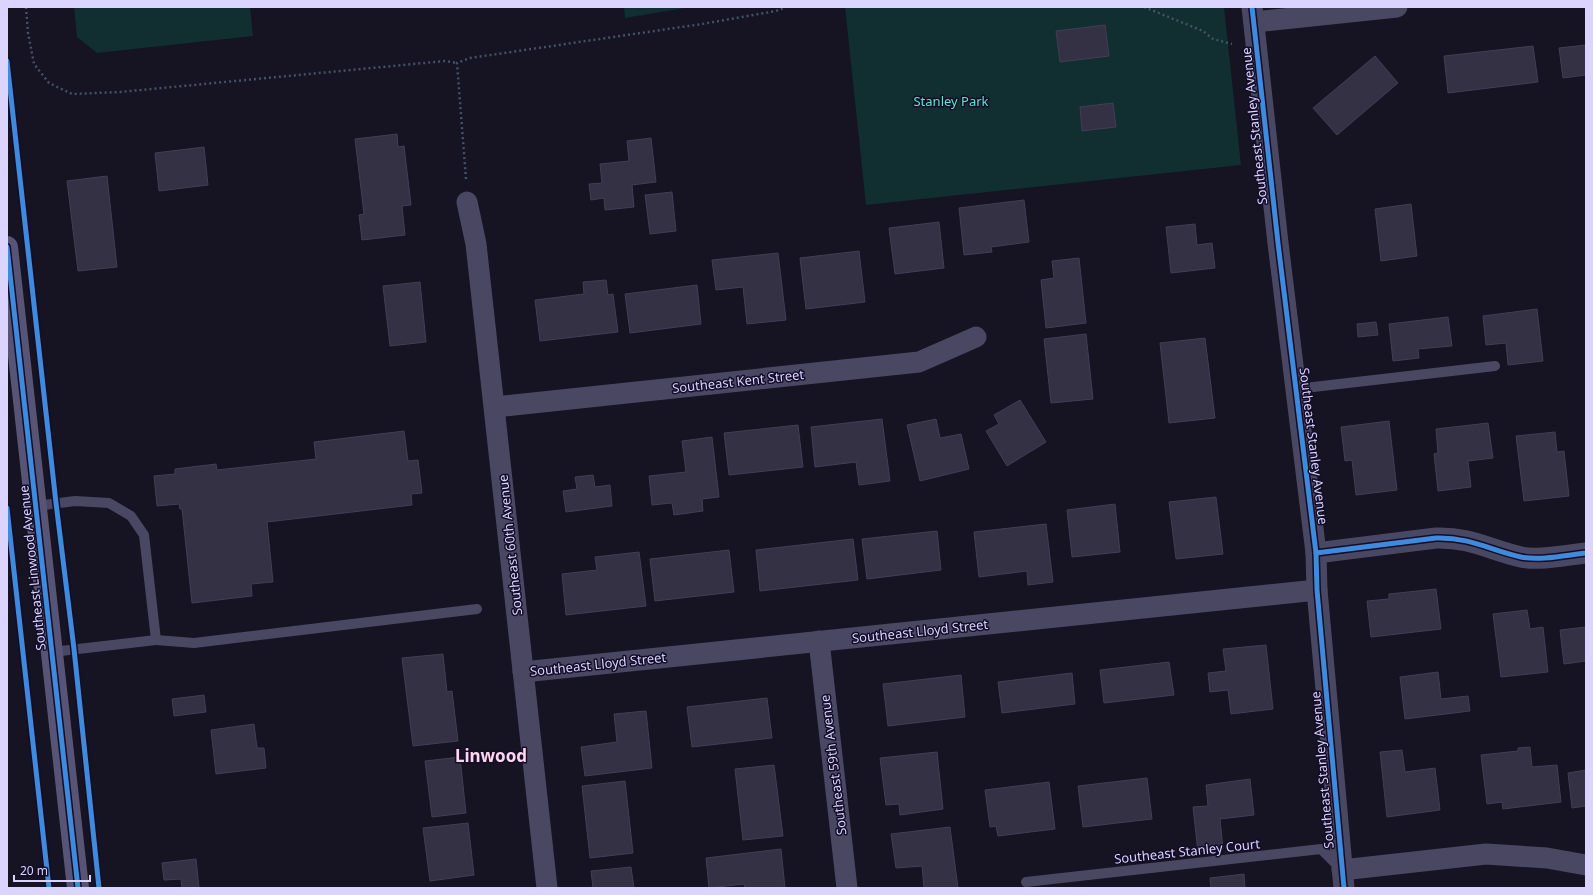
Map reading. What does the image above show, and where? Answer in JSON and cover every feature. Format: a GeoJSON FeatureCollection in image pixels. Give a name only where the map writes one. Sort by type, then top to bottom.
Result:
{"type":"FeatureCollection","features":[{"type":"Feature","properties":{"kind":"main road","name":"Southeast Linwood Avenue"},"geometry":{"type":"LineString","coordinates":[[7,247],[78,888]]}},
{"type":"Feature","properties":{"kind":"street"},"geometry":{"type":"LineString","coordinates":[[1253,15],[1397,7]]}},
{"type":"Feature","properties":{"kind":"street","name":"Southeast Stanley Avenue"},"geometry":{"type":"LineString","coordinates":[[1253,15],[1316,553],[1343,879]]}},
{"type":"Feature","properties":{"kind":"street","name":"Southeast 60th Avenue"},"geometry":{"type":"LineString","coordinates":[[468,202],[476,244],[495,407],[547,888]]}},
{"type":"Feature","properties":{"kind":"street","name":"Southeast Kent Street"},"geometry":{"type":"LineString","coordinates":[[495,407],[918,362],[976,337]]}},
{"type":"Feature","properties":{"kind":"street"},"geometry":{"type":"LineString","coordinates":[[1316,553],[1436,538],[1452,538],[1474,542],[1521,557],[1551,557],[1586,553]]}},
{"type":"Feature","properties":{"kind":"street","name":"Southeast Lloyd Street"},"geometry":{"type":"LineString","coordinates":[[523,672],[1318,590]]}},
{"type":"Feature","properties":{"kind":"street","name":"Southeast 59th Avenue"},"geometry":{"type":"LineString","coordinates":[[819,641],[847,888]]}},
{"type":"Feature","properties":{"kind":"street"},"geometry":{"type":"LineString","coordinates":[[1343,879],[1486,854],[1547,858],[1586,866]]}},
{"type":"Feature","properties":{"kind":"lane"},"geometry":{"type":"LineString","coordinates":[[1296,389],[1495,366]]}},
{"type":"Feature","properties":{"kind":"lane"},"geometry":{"type":"LineString","coordinates":[[36,506],[75,501],[109,503],[131,516],[144,535],[156,640]]}},
{"type":"Feature","properties":{"kind":"lane"},"geometry":{"type":"LineString","coordinates":[[52,652],[156,640],[194,643],[477,609]]}},
{"type":"Feature","properties":{"kind":"lane","name":"Southeast Stanley Court"},"geometry":{"type":"LineString","coordinates":[[1026,882],[1321,849],[1343,879]]}},
{"type":"Feature","properties":{"kind":"path"},"geometry":{"type":"LineString","coordinates":[[26,7],[28,33],[34,64],[49,83],[72,94],[128,91],[445,61],[457,63],[470,58],[702,24],[776,11],[786,7]]}},
{"type":"Feature","properties":{"kind":"path"},"geometry":{"type":"LineString","coordinates":[[1144,7],[1203,31],[1213,39],[1234,45],[1256,42]]}},
{"type":"Feature","properties":{"kind":"path"},"geometry":{"type":"LineString","coordinates":[[457,63],[468,202]]}},
{"type":"Feature","properties":{"kind":"green space"},"geometry":{"type":"Polygon","coordinates":[[[74,7],[250,7],[253,36],[97,53],[77,37],[74,7]]]}},
{"type":"Feature","properties":{"kind":"green space"},"geometry":{"type":"Polygon","coordinates":[[[624,7],[691,7],[625,18],[624,7]]]}},
{"type":"Feature","properties":{"kind":"green space","name":"Stanley Park"},"geometry":{"type":"Polygon","coordinates":[[[845,7],[1224,7],[1241,165],[866,205],[845,7]]]}},
{"type":"Feature","properties":{"kind":"building"},"geometry":{"type":"Polygon","coordinates":[[[1105,25],[1109,56],[1060,62],[1056,31],[1105,25]]]}},
{"type":"Feature","properties":{"kind":"building"},"geometry":{"type":"Polygon","coordinates":[[[1586,45],[1586,75],[1563,78],[1559,48],[1586,45]]]}},
{"type":"Feature","properties":{"kind":"building"},"geometry":{"type":"Polygon","coordinates":[[[1533,46],[1538,82],[1448,93],[1444,56],[1533,46]]]}},
{"type":"Feature","properties":{"kind":"building"},"geometry":{"type":"Polygon","coordinates":[[[1375,56],[1398,83],[1337,135],[1313,108],[1375,56]]]}},
{"type":"Feature","properties":{"kind":"building"},"geometry":{"type":"Polygon","coordinates":[[[1113,103],[1116,127],[1082,131],[1080,107],[1113,103]]]}},
{"type":"Feature","properties":{"kind":"building"},"geometry":{"type":"Polygon","coordinates":[[[397,134],[398,147],[404,146],[411,205],[402,206],[405,235],[362,240],[359,215],[364,214],[355,139],[397,134]]]}},
{"type":"Feature","properties":{"kind":"building"},"geometry":{"type":"Polygon","coordinates":[[[651,138],[656,182],[632,185],[634,207],[605,210],[604,198],[591,200],[589,184],[602,183],[600,164],[629,161],[627,141],[651,138]]]}},
{"type":"Feature","properties":{"kind":"building"},"geometry":{"type":"Polygon","coordinates":[[[204,147],[208,185],[159,191],[155,153],[204,147]]]}},
{"type":"Feature","properties":{"kind":"building"},"geometry":{"type":"Polygon","coordinates":[[[107,176],[117,267],[78,271],[67,181],[107,176]]]}},
{"type":"Feature","properties":{"kind":"building"},"geometry":{"type":"Polygon","coordinates":[[[672,192],[676,231],[650,234],[645,195],[672,192]]]}},
{"type":"Feature","properties":{"kind":"building"},"geometry":{"type":"Polygon","coordinates":[[[1024,200],[1029,242],[991,247],[992,252],[964,255],[959,208],[1024,200]]]}},
{"type":"Feature","properties":{"kind":"building"},"geometry":{"type":"Polygon","coordinates":[[[1411,204],[1417,256],[1381,261],[1375,209],[1411,204]]]}},
{"type":"Feature","properties":{"kind":"building"},"geometry":{"type":"Polygon","coordinates":[[[939,222],[944,268],[895,274],[889,228],[939,222]]]}},
{"type":"Feature","properties":{"kind":"building"},"geometry":{"type":"Polygon","coordinates":[[[1195,224],[1197,245],[1212,243],[1215,268],[1171,273],[1166,227],[1195,224]]]}},
{"type":"Feature","properties":{"kind":"building"},"geometry":{"type":"Polygon","coordinates":[[[859,251],[865,302],[806,309],[800,258],[859,251]]]}},
{"type":"Feature","properties":{"kind":"building"},"geometry":{"type":"Polygon","coordinates":[[[778,253],[786,320],[747,324],[743,287],[716,290],[712,260],[778,253]]]}},
{"type":"Feature","properties":{"kind":"building"},"geometry":{"type":"Polygon","coordinates":[[[1079,258],[1086,323],[1046,328],[1041,280],[1054,278],[1052,261],[1079,258]]]}},
{"type":"Feature","properties":{"kind":"building"},"geometry":{"type":"Polygon","coordinates":[[[606,280],[608,295],[613,294],[618,332],[540,341],[535,300],[584,294],[583,282],[606,280]]]}},
{"type":"Feature","properties":{"kind":"building"},"geometry":{"type":"Polygon","coordinates":[[[420,282],[426,342],[390,346],[383,286],[420,282]]]}},
{"type":"Feature","properties":{"kind":"building"},"geometry":{"type":"Polygon","coordinates":[[[697,285],[701,324],[630,333],[625,294],[697,285]]]}},
{"type":"Feature","properties":{"kind":"building"},"geometry":{"type":"Polygon","coordinates":[[[1537,309],[1543,361],[1508,365],[1506,343],[1486,345],[1483,316],[1537,309]]]}},
{"type":"Feature","properties":{"kind":"building"},"geometry":{"type":"Polygon","coordinates":[[[1448,317],[1452,346],[1418,349],[1419,358],[1393,361],[1389,324],[1448,317]]]}},
{"type":"Feature","properties":{"kind":"building"},"geometry":{"type":"Polygon","coordinates":[[[1376,322],[1378,335],[1358,337],[1357,324],[1376,322]]]}},
{"type":"Feature","properties":{"kind":"building"},"geometry":{"type":"Polygon","coordinates":[[[1086,334],[1093,399],[1051,403],[1044,339],[1086,334]]]}},
{"type":"Feature","properties":{"kind":"building"},"geometry":{"type":"Polygon","coordinates":[[[1205,338],[1215,418],[1169,423],[1160,343],[1205,338]]]}},
{"type":"Feature","properties":{"kind":"building"},"geometry":{"type":"Polygon","coordinates":[[[1020,400],[1046,442],[1007,466],[986,431],[999,424],[994,415],[1020,400]]]}},
{"type":"Feature","properties":{"kind":"building"},"geometry":{"type":"Polygon","coordinates":[[[882,419],[890,481],[859,485],[856,462],[815,467],[811,427],[882,419]]]}},
{"type":"Feature","properties":{"kind":"building"},"geometry":{"type":"Polygon","coordinates":[[[936,419],[940,438],[961,434],[969,469],[920,481],[907,425],[936,419]]]}},
{"type":"Feature","properties":{"kind":"building"},"geometry":{"type":"Polygon","coordinates":[[[1389,421],[1397,490],[1356,495],[1352,460],[1345,461],[1341,427],[1389,421]]]}},
{"type":"Feature","properties":{"kind":"building"},"geometry":{"type":"Polygon","coordinates":[[[1488,423],[1493,458],[1468,461],[1471,487],[1438,491],[1434,454],[1438,453],[1436,429],[1488,423]]]}},
{"type":"Feature","properties":{"kind":"building"},"geometry":{"type":"Polygon","coordinates":[[[798,425],[803,467],[729,475],[724,433],[798,425]]]}},
{"type":"Feature","properties":{"kind":"building"},"geometry":{"type":"Polygon","coordinates":[[[404,431],[408,461],[418,460],[422,493],[411,494],[412,505],[267,522],[273,582],[251,584],[252,596],[192,603],[182,509],[180,509],[179,504],[157,506],[154,476],[175,474],[175,469],[216,464],[217,470],[316,459],[314,442],[404,431]]]}},
{"type":"Feature","properties":{"kind":"building"},"geometry":{"type":"Polygon","coordinates":[[[1555,432],[1557,452],[1564,451],[1569,496],[1524,501],[1516,436],[1555,432]]]}},
{"type":"Feature","properties":{"kind":"building"},"geometry":{"type":"Polygon","coordinates":[[[712,437],[719,497],[702,499],[703,511],[674,515],[672,503],[652,505],[649,476],[686,472],[682,441],[712,437]]]}},
{"type":"Feature","properties":{"kind":"building"},"geometry":{"type":"Polygon","coordinates":[[[593,475],[595,487],[610,485],[612,506],[566,512],[563,491],[577,489],[575,477],[593,475]]]}},
{"type":"Feature","properties":{"kind":"building"},"geometry":{"type":"Polygon","coordinates":[[[1216,497],[1223,554],[1176,559],[1169,502],[1216,497]]]}},
{"type":"Feature","properties":{"kind":"building"},"geometry":{"type":"Polygon","coordinates":[[[1115,504],[1120,552],[1072,557],[1067,510],[1115,504]]]}},
{"type":"Feature","properties":{"kind":"building"},"geometry":{"type":"Polygon","coordinates":[[[1046,524],[1053,582],[1028,585],[1027,571],[979,577],[974,532],[1046,524]]]}},
{"type":"Feature","properties":{"kind":"building"},"geometry":{"type":"Polygon","coordinates":[[[937,531],[941,570],[867,579],[862,539],[937,531]]]}},
{"type":"Feature","properties":{"kind":"building"},"geometry":{"type":"Polygon","coordinates":[[[853,539],[858,580],[760,591],[756,550],[853,539]]]}},
{"type":"Feature","properties":{"kind":"building"},"geometry":{"type":"Polygon","coordinates":[[[729,550],[734,592],[655,601],[650,559],[729,550]]]}},
{"type":"Feature","properties":{"kind":"building"},"geometry":{"type":"Polygon","coordinates":[[[639,552],[646,606],[566,615],[562,574],[597,570],[595,557],[639,552]]]}},
{"type":"Feature","properties":{"kind":"building"},"geometry":{"type":"Polygon","coordinates":[[[1436,589],[1441,629],[1371,637],[1367,601],[1389,599],[1389,594],[1436,589]]]}},
{"type":"Feature","properties":{"kind":"building"},"geometry":{"type":"Polygon","coordinates":[[[1527,610],[1530,629],[1543,627],[1548,672],[1501,677],[1493,614],[1527,610]]]}},
{"type":"Feature","properties":{"kind":"building"},"geometry":{"type":"Polygon","coordinates":[[[1586,627],[1586,661],[1564,664],[1560,630],[1586,627]]]}},
{"type":"Feature","properties":{"kind":"building"},"geometry":{"type":"Polygon","coordinates":[[[1266,645],[1273,709],[1231,714],[1228,690],[1210,692],[1208,673],[1226,671],[1223,649],[1266,645]]]}},
{"type":"Feature","properties":{"kind":"building"},"geometry":{"type":"Polygon","coordinates":[[[443,654],[447,692],[452,691],[458,741],[413,746],[402,658],[443,654]]]}},
{"type":"Feature","properties":{"kind":"building"},"geometry":{"type":"Polygon","coordinates":[[[1169,662],[1174,695],[1104,703],[1100,670],[1169,662]]]}},
{"type":"Feature","properties":{"kind":"building"},"geometry":{"type":"Polygon","coordinates":[[[1438,672],[1441,699],[1468,696],[1470,711],[1405,719],[1400,677],[1438,672]]]}},
{"type":"Feature","properties":{"kind":"building"},"geometry":{"type":"Polygon","coordinates":[[[1072,673],[1075,704],[1002,713],[998,682],[1072,673]]]}},
{"type":"Feature","properties":{"kind":"building"},"geometry":{"type":"Polygon","coordinates":[[[961,675],[965,717],[888,726],[883,684],[961,675]]]}},
{"type":"Feature","properties":{"kind":"building"},"geometry":{"type":"Polygon","coordinates":[[[204,695],[206,712],[174,716],[172,699],[204,695]]]}},
{"type":"Feature","properties":{"kind":"building"},"geometry":{"type":"Polygon","coordinates":[[[767,698],[772,738],[692,747],[687,707],[767,698]]]}},
{"type":"Feature","properties":{"kind":"building"},"geometry":{"type":"Polygon","coordinates":[[[646,711],[652,768],[585,776],[581,747],[617,742],[614,714],[646,711]]]}},
{"type":"Feature","properties":{"kind":"building"},"geometry":{"type":"Polygon","coordinates":[[[254,724],[257,748],[264,748],[266,768],[216,774],[211,730],[254,724]]]}},
{"type":"Feature","properties":{"kind":"building"},"geometry":{"type":"Polygon","coordinates":[[[1530,747],[1532,767],[1557,765],[1561,802],[1503,809],[1502,802],[1487,804],[1481,755],[1518,751],[1518,748],[1530,747]]]}},
{"type":"Feature","properties":{"kind":"building"},"geometry":{"type":"Polygon","coordinates":[[[1402,750],[1405,772],[1435,768],[1440,810],[1387,817],[1380,752],[1402,750]]]}},
{"type":"Feature","properties":{"kind":"building"},"geometry":{"type":"Polygon","coordinates":[[[937,752],[943,809],[900,815],[899,804],[886,805],[880,758],[937,752]]]}},
{"type":"Feature","properties":{"kind":"building"},"geometry":{"type":"Polygon","coordinates":[[[460,757],[466,813],[432,817],[425,761],[460,757]]]}},
{"type":"Feature","properties":{"kind":"building"},"geometry":{"type":"Polygon","coordinates":[[[774,765],[783,836],[743,840],[735,769],[774,765]]]}},
{"type":"Feature","properties":{"kind":"building"},"geometry":{"type":"Polygon","coordinates":[[[1586,770],[1586,806],[1572,808],[1568,773],[1586,770]]]}},
{"type":"Feature","properties":{"kind":"building"},"geometry":{"type":"Polygon","coordinates":[[[1147,778],[1152,819],[1083,827],[1078,786],[1147,778]]]}},
{"type":"Feature","properties":{"kind":"building"},"geometry":{"type":"Polygon","coordinates":[[[1250,779],[1254,815],[1220,819],[1223,849],[1198,852],[1193,807],[1208,806],[1206,785],[1250,779]]]}},
{"type":"Feature","properties":{"kind":"building"},"geometry":{"type":"Polygon","coordinates":[[[625,781],[633,853],[590,858],[582,786],[625,781]]]}},
{"type":"Feature","properties":{"kind":"building"},"geometry":{"type":"Polygon","coordinates":[[[1049,782],[1055,829],[998,836],[996,826],[990,827],[985,790],[1049,782]]]}},
{"type":"Feature","properties":{"kind":"building"},"geometry":{"type":"Polygon","coordinates":[[[468,823],[474,875],[430,881],[423,828],[468,823]]]}},
{"type":"Feature","properties":{"kind":"building"},"geometry":{"type":"Polygon","coordinates":[[[950,827],[958,888],[924,888],[922,866],[896,868],[891,834],[950,827]]]}},
{"type":"Feature","properties":{"kind":"building"},"geometry":{"type":"Polygon","coordinates":[[[781,849],[785,888],[745,888],[744,884],[709,888],[706,858],[781,849]]]}},
{"type":"Feature","properties":{"kind":"building"},"geometry":{"type":"Polygon","coordinates":[[[196,859],[199,888],[182,888],[181,879],[164,880],[162,863],[196,859]]]}},
{"type":"Feature","properties":{"kind":"building"},"geometry":{"type":"Polygon","coordinates":[[[631,867],[634,888],[593,888],[591,871],[631,867]]]}},
{"type":"Feature","properties":{"kind":"building"},"geometry":{"type":"Polygon","coordinates":[[[1244,874],[1245,888],[1211,888],[1210,878],[1244,874]]]}},
{"type":"Feature","properties":{"kind":"cycle path"},"geometry":{"type":"LineString","coordinates":[[1252,7],[1278,243],[1316,553],[1317,590],[1344,888]]}},
{"type":"Feature","properties":{"kind":"cycle path"},"geometry":{"type":"LineString","coordinates":[[7,61],[56,503],[74,649],[99,888]]}},
{"type":"Feature","properties":{"kind":"cycle path"},"geometry":{"type":"LineString","coordinates":[[7,247],[78,888]]}},
{"type":"Feature","properties":{"kind":"cycle path"},"geometry":{"type":"LineString","coordinates":[[7,508],[49,888]]}},
{"type":"Feature","properties":{"kind":"cycle path"},"geometry":{"type":"LineString","coordinates":[[1316,553],[1436,538],[1448,538],[1470,542],[1528,558],[1545,558],[1586,553]]}},
{"type":"Feature","properties":{"kind":"district","name":"Linwood"},"geometry":{"type":"Point","coordinates":[491,755]}}]}
